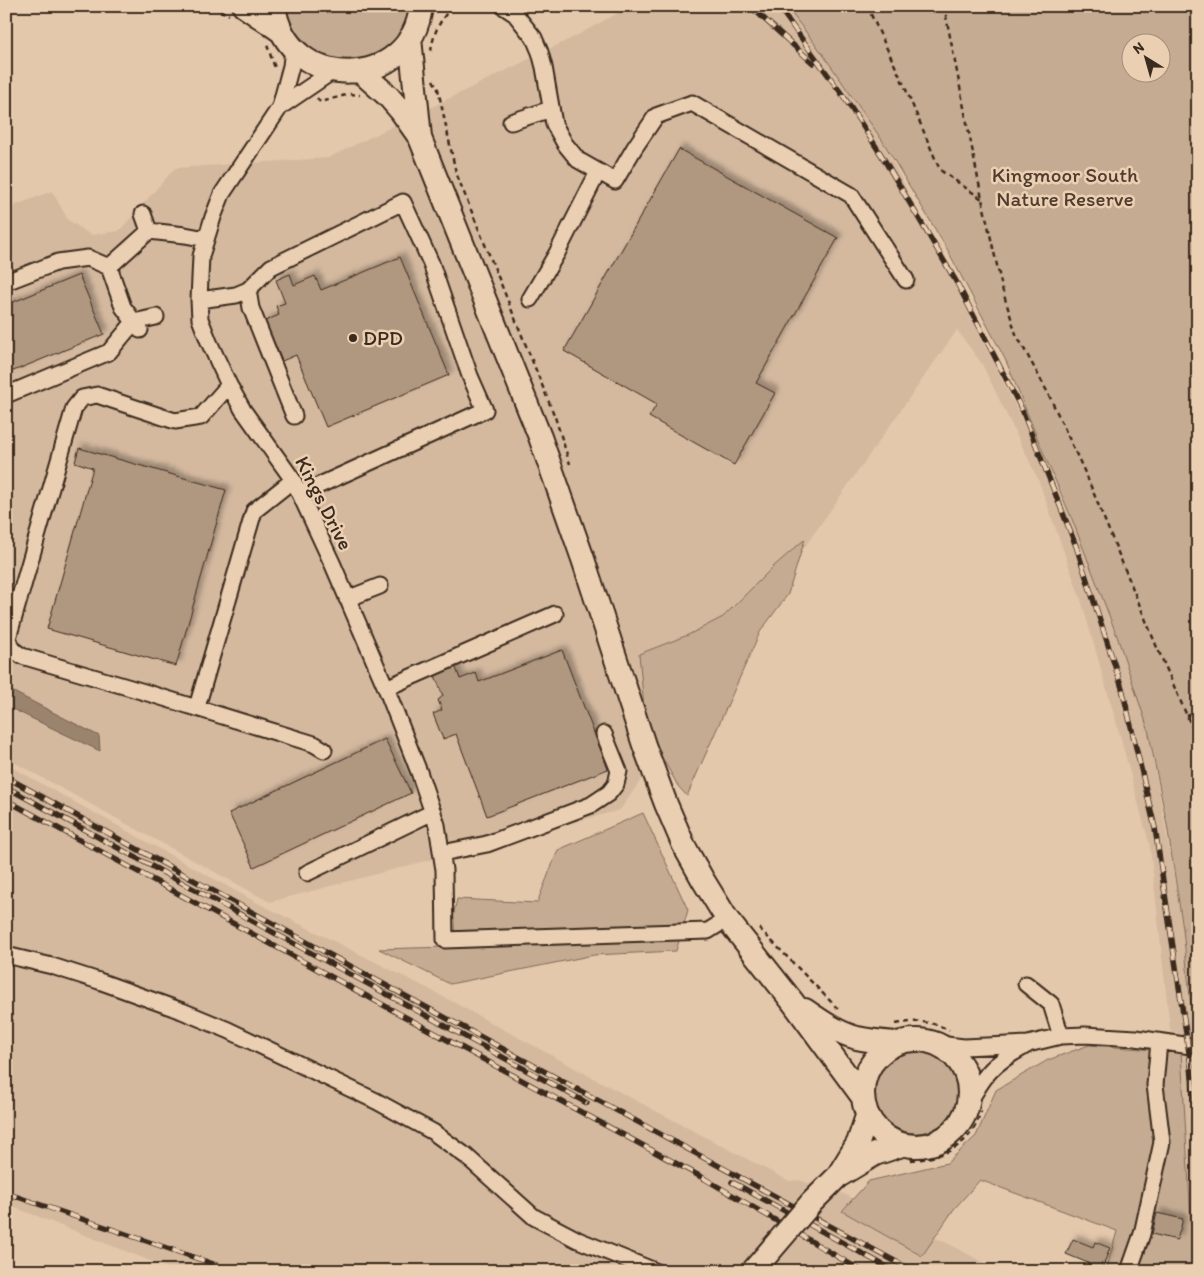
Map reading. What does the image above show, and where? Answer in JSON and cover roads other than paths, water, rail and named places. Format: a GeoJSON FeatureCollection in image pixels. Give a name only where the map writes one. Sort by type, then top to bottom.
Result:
{"type":"FeatureCollection","features":[{"type":"Feature","properties":{"kind":"highway"},"geometry":{"type":"LineString","coordinates":[[274,6],[280,42]]}},
{"type":"Feature","properties":{"kind":"highway"},"geometry":{"type":"LineString","coordinates":[[237,11],[318,66],[333,71],[346,72],[360,71],[388,60],[410,38],[423,9]]}},
{"type":"Feature","properties":{"kind":"highway"},"geometry":{"type":"LineString","coordinates":[[410,38],[420,138]]}},
{"type":"Feature","properties":{"kind":"highway"},"geometry":{"type":"LineString","coordinates":[[360,71],[383,91],[401,111],[420,138],[540,437],[583,559],[644,745],[684,846],[727,919],[792,1001],[865,1106],[873,1126],[905,1153]]}},
{"type":"Feature","properties":{"kind":"highway"},"geometry":{"type":"LineString","coordinates":[[753,1271],[812,1202],[837,1178],[875,1154],[905,1153],[941,1140],[949,1135],[975,1106],[963,1068],[957,1058],[948,1050],[947,1039],[913,1039],[896,1033],[857,1038],[839,1031],[792,1001]]}},
{"type":"Feature","properties":{"kind":"highway"},"geometry":{"type":"LineString","coordinates":[[837,1178],[858,1143],[865,1106],[865,1077],[868,1068],[880,1053],[888,1047],[896,1033]]}},
{"type":"Feature","properties":{"kind":"street"},"geometry":{"type":"LineString","coordinates":[[503,6],[515,14],[534,38],[544,67],[554,124],[578,160],[615,182],[656,116],[692,103],[851,195],[906,280]]}},
{"type":"Feature","properties":{"kind":"street","name":"Kings Drive"},"geometry":{"type":"LineString","coordinates":[[280,42],[290,73],[280,107],[222,194],[213,217],[202,256],[199,300],[200,319],[229,386],[243,410],[293,480],[386,688],[438,824],[444,870],[445,940],[708,931],[727,919]]}},
{"type":"Feature","properties":{"kind":"street","name":"Kings Drive"},"geometry":{"type":"LineString","coordinates":[[280,107],[333,71]]}},
{"type":"Feature","properties":{"kind":"street"},"geometry":{"type":"LineString","coordinates":[[511,122],[551,109]]}},
{"type":"Feature","properties":{"kind":"street"},"geometry":{"type":"LineString","coordinates":[[530,300],[557,253],[598,172]]}},
{"type":"Feature","properties":{"kind":"street"},"geometry":{"type":"LineString","coordinates":[[199,300],[236,295],[248,290],[272,267],[403,202],[431,263],[470,376],[485,410],[300,494]]}},
{"type":"Feature","properties":{"kind":"street"},"geometry":{"type":"LineString","coordinates":[[143,214],[149,231]]}},
{"type":"Feature","properties":{"kind":"street"},"geometry":{"type":"LineString","coordinates":[[109,267],[149,231],[206,239]]}},
{"type":"Feature","properties":{"kind":"street"},"geometry":{"type":"LineString","coordinates":[[6,282],[58,262],[88,258],[109,267],[123,307],[137,327]]}},
{"type":"Feature","properties":{"kind":"street"},"geometry":{"type":"LineString","coordinates":[[248,290],[251,308],[294,416]]}},
{"type":"Feature","properties":{"kind":"street"},"geometry":{"type":"LineString","coordinates":[[6,395],[109,352],[137,327],[156,317]]}},
{"type":"Feature","properties":{"kind":"street"},"geometry":{"type":"LineString","coordinates":[[229,386],[201,417],[175,421],[97,395],[82,398],[74,408],[8,638],[13,650],[22,656],[314,744],[324,750]]}},
{"type":"Feature","properties":{"kind":"street"},"geometry":{"type":"LineString","coordinates":[[197,708],[254,511],[293,480]]}},
{"type":"Feature","properties":{"kind":"street"},"geometry":{"type":"LineString","coordinates":[[347,599],[380,586]]}},
{"type":"Feature","properties":{"kind":"street"},"geometry":{"type":"LineString","coordinates":[[386,688],[555,614]]}},
{"type":"Feature","properties":{"kind":"street"},"geometry":{"type":"LineString","coordinates":[[442,853],[488,844],[591,805],[609,793],[616,784],[618,771],[604,734]]}},
{"type":"Feature","properties":{"kind":"street"},"geometry":{"type":"LineString","coordinates":[[307,873],[433,812]]}},
{"type":"Feature","properties":{"kind":"street"},"geometry":{"type":"LineString","coordinates":[[6,955],[52,966],[182,1011],[228,1030],[376,1101],[433,1132],[466,1156],[534,1217],[578,1240],[655,1271]]}},
{"type":"Feature","properties":{"kind":"street"},"geometry":{"type":"LineString","coordinates":[[1026,984],[1052,1004],[1061,1036]]}},
{"type":"Feature","properties":{"kind":"street"},"geometry":{"type":"LineString","coordinates":[[947,1039],[974,1046],[1028,1044],[1061,1036],[1117,1036],[1198,1047]]}},
{"type":"Feature","properties":{"kind":"street"},"geometry":{"type":"LineString","coordinates":[[1129,1271],[1142,1234],[1162,1142],[1155,1085],[1159,1042]]}},
{"type":"Feature","properties":{"kind":"street"},"geometry":{"type":"LineString","coordinates":[[975,1106],[980,1084],[992,1069],[1028,1044]]}},
{"type":"Feature","properties":{"kind":"railway"},"geometry":{"type":"LineString","coordinates":[[750,6],[813,63]]}},
{"type":"Feature","properties":{"kind":"railway"},"geometry":{"type":"LineString","coordinates":[[778,6],[844,97],[882,156],[957,283],[1022,410],[1076,546],[1122,688],[1155,828],[1191,1066],[1198,1145]]}},
{"type":"Feature","properties":{"kind":"railway"},"geometry":{"type":"LineString","coordinates":[[6,777],[913,1271]]}},
{"type":"Feature","properties":{"kind":"railway"},"geometry":{"type":"LineString","coordinates":[[6,787],[587,1103]]}},
{"type":"Feature","properties":{"kind":"railway"},"geometry":{"type":"LineString","coordinates":[[6,800],[705,1179],[862,1271]]}},
{"type":"Feature","properties":{"kind":"railway"},"geometry":{"type":"LineString","coordinates":[[732,1182],[894,1271]]}},
{"type":"Feature","properties":{"kind":"railway"},"geometry":{"type":"LineString","coordinates":[[6,1193],[234,1271]]}},
{"type":"Feature","properties":{"kind":"place","name":"DPD"},"geometry":{"type":"Point","coordinates":[353,338]}},
{"type":"Feature","properties":{"kind":"park label","name":"Kingmoor South Nature Reserve"},"geometry":{"type":"Point","coordinates":[1065,187]}}]}
